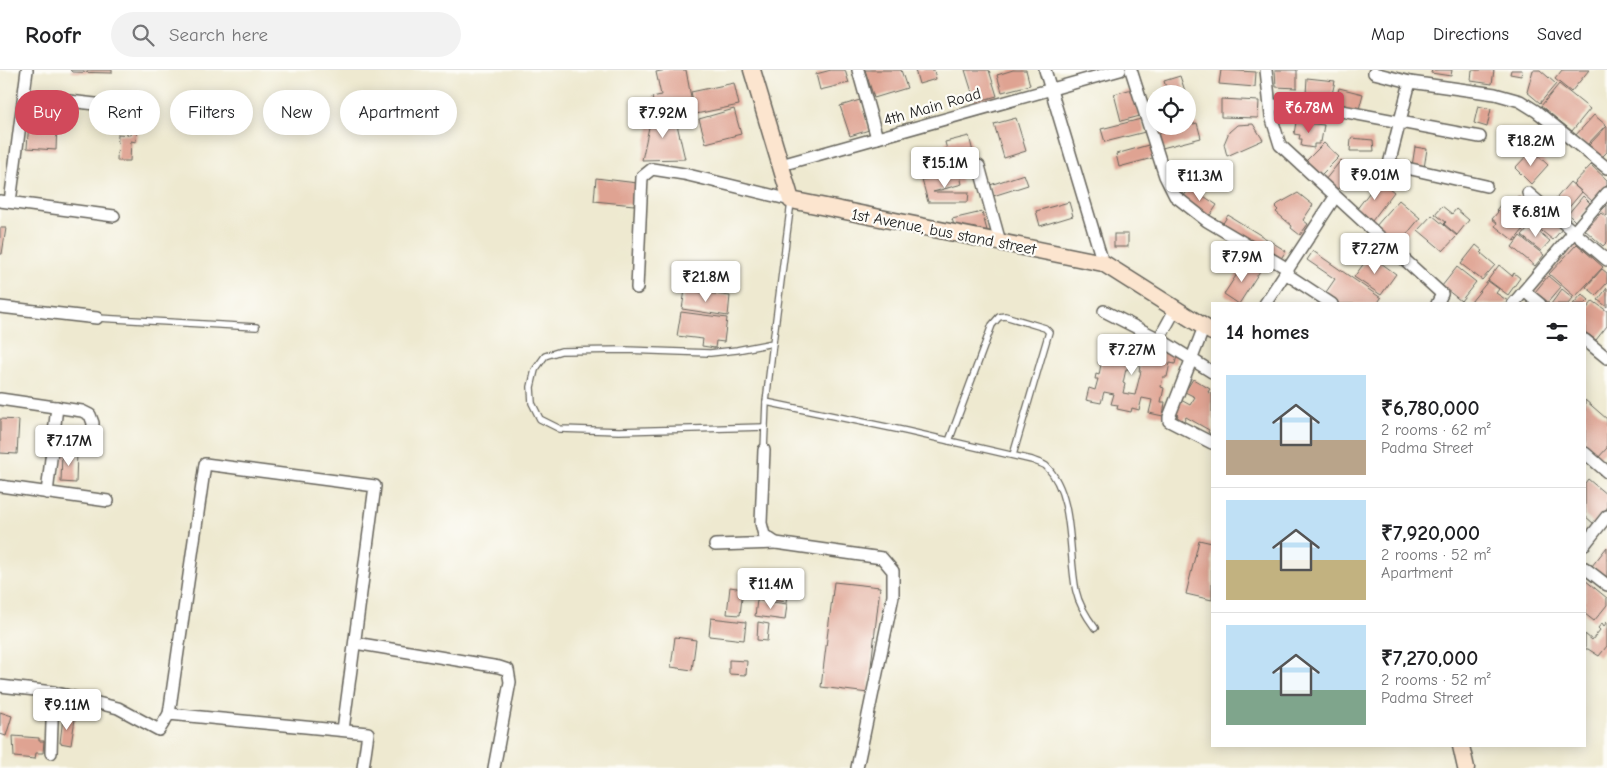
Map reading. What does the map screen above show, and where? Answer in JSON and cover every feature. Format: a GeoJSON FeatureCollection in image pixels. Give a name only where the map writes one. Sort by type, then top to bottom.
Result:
{"type":"FeatureCollection","features":[{"type":"Feature","properties":{"kind":"street"},"geometry":{"type":"LineString","coordinates":[[25,90],[27,70]]}},
{"type":"Feature","properties":{"kind":"street"},"geometry":{"type":"LineString","coordinates":[[637,288],[642,177],[652,169],[684,174],[791,200],[752,70]]}},
{"type":"Feature","properties":{"kind":"street"},"geometry":{"type":"LineString","coordinates":[[858,70],[877,138]]}},
{"type":"Feature","properties":{"kind":"street"},"geometry":{"type":"LineString","coordinates":[[1045,70],[1104,263]]}},
{"type":"Feature","properties":{"kind":"street","name":"4th Main Road"},"geometry":{"type":"LineString","coordinates":[[781,165],[1120,70]]}},
{"type":"Feature","properties":{"kind":"street"},"geometry":{"type":"LineString","coordinates":[[1131,70],[1165,176],[1175,196],[1207,221],[1286,271],[1329,302]]}},
{"type":"Feature","properties":{"kind":"street"},"geometry":{"type":"LineString","coordinates":[[1266,70],[1271,116],[1280,145],[1442,294],[1438,302]]}},
{"type":"Feature","properties":{"kind":"street"},"geometry":{"type":"LineString","coordinates":[[1374,73],[1410,82],[1495,94],[1520,101],[1536,111],[1607,168]]}},
{"type":"Feature","properties":{"kind":"street"},"geometry":{"type":"LineString","coordinates":[[1410,82],[1389,164],[1486,186]]}},
{"type":"Feature","properties":{"kind":"street"},"geometry":{"type":"LineString","coordinates":[[1270,105],[1315,106],[1480,137]]}},
{"type":"Feature","properties":{"kind":"street"},"geometry":{"type":"LineString","coordinates":[[17,135],[5,202],[114,216]]}},
{"type":"Feature","properties":{"kind":"street"},"geometry":{"type":"LineString","coordinates":[[979,166],[1000,242]]}},
{"type":"Feature","properties":{"kind":"street"},"geometry":{"type":"LineString","coordinates":[[1528,193],[1607,260]]}},
{"type":"Feature","properties":{"kind":"street"},"geometry":{"type":"LineString","coordinates":[[1515,302],[1607,193]]}},
{"type":"Feature","properties":{"kind":"street"},"geometry":{"type":"LineString","coordinates":[[1266,302],[1335,197]]}},
{"type":"Feature","properties":{"kind":"street","name":"1st Avenue, bus stand street"},"geometry":{"type":"LineString","coordinates":[[791,200],[1104,263],[1208,329]]}},
{"type":"Feature","properties":{"kind":"street"},"geometry":{"type":"LineString","coordinates":[[1524,291],[1538,302]]}},
{"type":"Feature","properties":{"kind":"street"},"geometry":{"type":"LineString","coordinates":[[0,307],[97,318]]}},
{"type":"Feature","properties":{"kind":"street"},"geometry":{"type":"LineString","coordinates":[[1159,340],[1176,308]]}},
{"type":"Feature","properties":{"kind":"street"},"geometry":{"type":"LineString","coordinates":[[1104,311],[1191,358],[1211,371]]}},
{"type":"Feature","properties":{"kind":"street"},"geometry":{"type":"LineString","coordinates":[[1208,329],[1191,358],[1168,421],[1211,442]]}},
{"type":"Feature","properties":{"kind":"street"},"geometry":{"type":"LineString","coordinates":[[1586,341],[1607,358]]}},
{"type":"Feature","properties":{"kind":"street"},"geometry":{"type":"LineString","coordinates":[[0,399],[82,411],[90,414],[93,423],[92,447]]}},
{"type":"Feature","properties":{"kind":"street"},"geometry":{"type":"LineString","coordinates":[[47,493],[57,407]]}},
{"type":"Feature","properties":{"kind":"street"},"geometry":{"type":"LineString","coordinates":[[764,450],[761,523],[764,535],[776,543]]}},
{"type":"Feature","properties":{"kind":"street"},"geometry":{"type":"LineString","coordinates":[[1586,454],[1607,472]]}},
{"type":"Feature","properties":{"kind":"street"},"geometry":{"type":"LineString","coordinates":[[0,686],[54,692],[118,708],[158,730],[169,714],[205,464],[375,486],[343,730]]}},
{"type":"Feature","properties":{"kind":"street"},"geometry":{"type":"LineString","coordinates":[[0,486],[108,501]]}},
{"type":"Feature","properties":{"kind":"street"},"geometry":{"type":"LineString","coordinates":[[1586,543],[1607,516]]}},
{"type":"Feature","properties":{"kind":"street"},"geometry":{"type":"LineString","coordinates":[[715,544],[776,543],[882,558],[893,571],[893,596],[857,768]]}},
{"type":"Feature","properties":{"kind":"street"},"geometry":{"type":"LineString","coordinates":[[1586,569],[1607,585]]}},
{"type":"Feature","properties":{"kind":"street"},"geometry":{"type":"LineString","coordinates":[[354,643],[508,670],[510,682],[494,768]]}},
{"type":"Feature","properties":{"kind":"street"},"geometry":{"type":"LineString","coordinates":[[51,753],[54,692]]}},
{"type":"Feature","properties":{"kind":"street"},"geometry":{"type":"LineString","coordinates":[[169,714],[368,733],[363,768]]}},
{"type":"Feature","properties":{"kind":"street"},"geometry":{"type":"LineString","coordinates":[[1461,747],[1466,768]]}},
{"type":"Feature","properties":{"kind":"lane"},"geometry":{"type":"LineString","coordinates":[[764,450],[766,402],[791,200]]}},
{"type":"Feature","properties":{"kind":"lane"},"geometry":{"type":"LineString","coordinates":[[949,441],[992,325],[999,317],[1005,316],[1046,328],[1049,332],[1013,455]]}},
{"type":"Feature","properties":{"kind":"lane"},"geometry":{"type":"LineString","coordinates":[[97,318],[256,327]]}},
{"type":"Feature","properties":{"kind":"lane"},"geometry":{"type":"LineString","coordinates":[[765,428],[619,431],[560,429],[540,420],[532,403],[532,387],[535,370],[545,356],[561,351],[710,353],[773,343]]}},
{"type":"Feature","properties":{"kind":"lane"},"geometry":{"type":"LineString","coordinates":[[766,402],[1013,455],[1044,465],[1058,482],[1068,526],[1076,591],[1084,613],[1095,628]]}},
{"type":"Feature","properties":{"kind":"building"},"geometry":{"type":"Polygon","coordinates":[[[70,70],[112,70],[112,73],[72,72],[70,70]]]}},
{"type":"Feature","properties":{"kind":"building"},"geometry":{"type":"Polygon","coordinates":[[[686,70],[692,103],[655,110],[652,97],[661,95],[656,72],[686,70]]]}},
{"type":"Feature","properties":{"kind":"building"},"geometry":{"type":"Polygon","coordinates":[[[831,70],[845,70],[849,83],[820,90],[816,74],[831,70]]]}},
{"type":"Feature","properties":{"kind":"building"},"geometry":{"type":"Polygon","coordinates":[[[865,70],[901,70],[907,88],[874,98],[865,70]]]}},
{"type":"Feature","properties":{"kind":"building"},"geometry":{"type":"Polygon","coordinates":[[[915,70],[934,70],[936,79],[919,84],[915,70]]]}},
{"type":"Feature","properties":{"kind":"building"},"geometry":{"type":"Polygon","coordinates":[[[965,70],[989,70],[997,96],[975,102],[965,70]]]}},
{"type":"Feature","properties":{"kind":"building"},"geometry":{"type":"Polygon","coordinates":[[[1013,70],[1026,70],[1030,85],[1002,92],[997,75],[1013,70]]]}},
{"type":"Feature","properties":{"kind":"building"},"geometry":{"type":"Polygon","coordinates":[[[1221,70],[1256,72],[1255,87],[1219,84],[1221,70]]]}},
{"type":"Feature","properties":{"kind":"building"},"geometry":{"type":"Polygon","coordinates":[[[1275,70],[1297,70],[1297,88],[1276,87],[1275,70]]]}},
{"type":"Feature","properties":{"kind":"building"},"geometry":{"type":"Polygon","coordinates":[[[1432,70],[1452,70],[1451,76],[1431,73],[1432,70]]]}},
{"type":"Feature","properties":{"kind":"building"},"geometry":{"type":"Polygon","coordinates":[[[1472,70],[1494,70],[1492,84],[1471,81],[1472,70]]]}},
{"type":"Feature","properties":{"kind":"building"},"geometry":{"type":"Polygon","coordinates":[[[1511,70],[1522,70],[1521,76],[1510,74],[1511,70]]]}},
{"type":"Feature","properties":{"kind":"building"},"geometry":{"type":"Polygon","coordinates":[[[1533,70],[1540,70],[1556,84],[1540,103],[1527,92],[1533,70]]]}},
{"type":"Feature","properties":{"kind":"building"},"geometry":{"type":"Polygon","coordinates":[[[1562,70],[1589,70],[1571,92],[1555,79],[1562,70]]]}},
{"type":"Feature","properties":{"kind":"building"},"geometry":{"type":"Polygon","coordinates":[[[1180,76],[1183,85],[1165,85],[1164,81],[1180,76]]]}},
{"type":"Feature","properties":{"kind":"building"},"geometry":{"type":"Polygon","coordinates":[[[1307,78],[1335,81],[1331,99],[1306,94],[1307,78]]]}},
{"type":"Feature","properties":{"kind":"building"},"geometry":{"type":"Polygon","coordinates":[[[734,83],[739,105],[696,114],[691,92],[734,83]]]}},
{"type":"Feature","properties":{"kind":"building"},"geometry":{"type":"Polygon","coordinates":[[[1559,84],[1590,109],[1572,131],[1541,106],[1559,84]]]}},
{"type":"Feature","properties":{"kind":"building"},"geometry":{"type":"Polygon","coordinates":[[[1339,88],[1363,94],[1358,113],[1334,108],[1339,88]]]}},
{"type":"Feature","properties":{"kind":"building"},"geometry":{"type":"Polygon","coordinates":[[[1132,89],[1140,116],[1121,121],[1114,94],[1132,89]]]}},
{"type":"Feature","properties":{"kind":"building"},"geometry":{"type":"Polygon","coordinates":[[[1221,99],[1259,101],[1258,118],[1221,117],[1221,99]]]}},
{"type":"Feature","properties":{"kind":"building"},"geometry":{"type":"Polygon","coordinates":[[[860,100],[869,130],[850,136],[840,106],[860,100]]]}},
{"type":"Feature","properties":{"kind":"building"},"geometry":{"type":"Polygon","coordinates":[[[1478,106],[1491,109],[1487,127],[1474,123],[1478,106]]]}},
{"type":"Feature","properties":{"kind":"building"},"geometry":{"type":"Polygon","coordinates":[[[734,109],[741,134],[706,143],[699,119],[734,109]]]}},
{"type":"Feature","properties":{"kind":"building"},"geometry":{"type":"Polygon","coordinates":[[[652,113],[675,116],[685,159],[642,160],[652,113]]]}},
{"type":"Feature","properties":{"kind":"building"},"geometry":{"type":"Polygon","coordinates":[[[1594,115],[1606,125],[1586,146],[1575,136],[1594,115]]]}},
{"type":"Feature","properties":{"kind":"building"},"geometry":{"type":"Polygon","coordinates":[[[1016,118],[1026,151],[1004,158],[994,124],[1016,118]]]}},
{"type":"Feature","properties":{"kind":"building"},"geometry":{"type":"Polygon","coordinates":[[[1141,119],[1145,132],[1105,142],[1101,129],[1141,119]]]}},
{"type":"Feature","properties":{"kind":"building"},"geometry":{"type":"Polygon","coordinates":[[[1296,122],[1324,125],[1321,142],[1319,141],[1319,144],[1314,144],[1314,148],[1301,146],[1302,139],[1299,139],[1300,135],[1294,134],[1296,122]]]}},
{"type":"Feature","properties":{"kind":"building"},"geometry":{"type":"Polygon","coordinates":[[[1196,123],[1201,138],[1162,148],[1158,135],[1196,135],[1196,123]]]}},
{"type":"Feature","properties":{"kind":"building"},"geometry":{"type":"Polygon","coordinates":[[[1253,124],[1263,140],[1227,156],[1224,144],[1229,132],[1237,125],[1253,124]]]}},
{"type":"Feature","properties":{"kind":"building"},"geometry":{"type":"Polygon","coordinates":[[[1607,126],[1607,152],[1601,158],[1588,146],[1607,126]]]}},
{"type":"Feature","properties":{"kind":"building"},"geometry":{"type":"Polygon","coordinates":[[[28,135],[57,135],[56,150],[27,148],[28,135]]]}},
{"type":"Feature","properties":{"kind":"building"},"geometry":{"type":"Polygon","coordinates":[[[118,135],[137,135],[136,142],[131,141],[130,161],[117,161],[118,135]]]}},
{"type":"Feature","properties":{"kind":"building"},"geometry":{"type":"Polygon","coordinates":[[[969,136],[974,156],[950,162],[945,142],[969,136]]]}},
{"type":"Feature","properties":{"kind":"building"},"geometry":{"type":"Polygon","coordinates":[[[1351,138],[1373,140],[1374,151],[1350,151],[1351,138]]]}},
{"type":"Feature","properties":{"kind":"building"},"geometry":{"type":"Polygon","coordinates":[[[1324,143],[1339,157],[1317,179],[1302,165],[1324,143]]]}},
{"type":"Feature","properties":{"kind":"building"},"geometry":{"type":"Polygon","coordinates":[[[1152,144],[1156,157],[1119,167],[1116,154],[1152,144]]]}},
{"type":"Feature","properties":{"kind":"building"},"geometry":{"type":"Polygon","coordinates":[[[1415,147],[1427,149],[1424,168],[1412,166],[1415,147]]]}},
{"type":"Feature","properties":{"kind":"building"},"geometry":{"type":"Polygon","coordinates":[[[1532,150],[1548,165],[1531,184],[1515,168],[1532,150]]]}},
{"type":"Feature","properties":{"kind":"building"},"geometry":{"type":"Polygon","coordinates":[[[1341,160],[1354,170],[1337,190],[1325,180],[1341,160]]]}},
{"type":"Feature","properties":{"kind":"building"},"geometry":{"type":"Polygon","coordinates":[[[1591,165],[1607,180],[1607,185],[1592,201],[1573,184],[1591,165]]]}},
{"type":"Feature","properties":{"kind":"building"},"geometry":{"type":"Polygon","coordinates":[[[959,171],[962,184],[933,192],[969,192],[968,202],[928,202],[922,180],[959,171]]]}},
{"type":"Feature","properties":{"kind":"building"},"geometry":{"type":"Polygon","coordinates":[[[1024,174],[1028,185],[993,196],[990,185],[1024,174]]]}},
{"type":"Feature","properties":{"kind":"building"},"geometry":{"type":"Polygon","coordinates":[[[596,178],[637,183],[634,205],[594,201],[596,178]]]}},
{"type":"Feature","properties":{"kind":"building"},"geometry":{"type":"Polygon","coordinates":[[[1379,180],[1394,192],[1372,221],[1356,210],[1379,180]]]}},
{"type":"Feature","properties":{"kind":"building"},"geometry":{"type":"Polygon","coordinates":[[[1570,182],[1582,192],[1565,212],[1553,202],[1570,182]]]}},
{"type":"Feature","properties":{"kind":"building"},"geometry":{"type":"Polygon","coordinates":[[[1190,187],[1217,205],[1209,217],[1182,199],[1190,187]]]}},
{"type":"Feature","properties":{"kind":"building"},"geometry":{"type":"Polygon","coordinates":[[[1298,193],[1313,205],[1303,220],[1308,224],[1300,235],[1276,212],[1278,210],[1275,207],[1298,193]]]}},
{"type":"Feature","properties":{"kind":"building"},"geometry":{"type":"Polygon","coordinates":[[[1518,196],[1537,213],[1514,241],[1495,226],[1497,223],[1492,219],[1498,212],[1496,210],[1507,197],[1513,202],[1518,196]]]}},
{"type":"Feature","properties":{"kind":"building"},"geometry":{"type":"Polygon","coordinates":[[[1583,196],[1591,204],[1576,222],[1568,214],[1583,196]]]}},
{"type":"Feature","properties":{"kind":"building"},"geometry":{"type":"Polygon","coordinates":[[[1399,200],[1420,218],[1397,246],[1375,227],[1399,200]]]}},
{"type":"Feature","properties":{"kind":"building"},"geometry":{"type":"Polygon","coordinates":[[[1069,202],[1073,216],[1040,226],[1036,211],[1069,202]]]}},
{"type":"Feature","properties":{"kind":"building"},"geometry":{"type":"Polygon","coordinates":[[[1607,205],[1607,216],[1601,211],[1607,205]]]}},
{"type":"Feature","properties":{"kind":"building"},"geometry":{"type":"Polygon","coordinates":[[[1442,206],[1452,214],[1456,209],[1469,220],[1457,235],[1444,224],[1446,222],[1435,214],[1442,206]]]}},
{"type":"Feature","properties":{"kind":"building"},"geometry":{"type":"Polygon","coordinates":[[[982,212],[988,234],[955,228],[952,219],[982,212]]]}},
{"type":"Feature","properties":{"kind":"building"},"geometry":{"type":"Polygon","coordinates":[[[1541,212],[1562,229],[1553,240],[1532,223],[1541,212]]]}},
{"type":"Feature","properties":{"kind":"building"},"geometry":{"type":"Polygon","coordinates":[[[1601,213],[1607,218],[1607,242],[1603,246],[1585,230],[1601,213]]]}},
{"type":"Feature","properties":{"kind":"building"},"geometry":{"type":"Polygon","coordinates":[[[1228,215],[1286,251],[1280,260],[1222,225],[1228,215]]]}},
{"type":"Feature","properties":{"kind":"building"},"geometry":{"type":"Polygon","coordinates":[[[1432,215],[1457,236],[1443,251],[1418,230],[1432,215]]]}},
{"type":"Feature","properties":{"kind":"building"},"geometry":{"type":"Polygon","coordinates":[[[1531,225],[1550,241],[1541,251],[1522,236],[1531,225]]]}},
{"type":"Feature","properties":{"kind":"building"},"geometry":{"type":"Polygon","coordinates":[[[0,228],[6,228],[2,254],[0,254],[0,228]]]}},
{"type":"Feature","properties":{"kind":"building"},"geometry":{"type":"Polygon","coordinates":[[[1114,234],[1128,234],[1128,247],[1114,247],[1114,234]]]}},
{"type":"Feature","properties":{"kind":"building"},"geometry":{"type":"Polygon","coordinates":[[[1520,236],[1544,255],[1535,266],[1512,247],[1520,236]]]}},
{"type":"Feature","properties":{"kind":"building"},"geometry":{"type":"Polygon","coordinates":[[[1577,244],[1603,267],[1575,297],[1549,274],[1577,244]]]}},
{"type":"Feature","properties":{"kind":"building"},"geometry":{"type":"Polygon","coordinates":[[[1476,245],[1483,251],[1481,253],[1495,265],[1482,280],[1461,264],[1476,245]]]}},
{"type":"Feature","properties":{"kind":"building"},"geometry":{"type":"Polygon","coordinates":[[[1313,251],[1381,298],[1378,302],[1334,302],[1324,295],[1335,279],[1307,260],[1313,251]]]}},
{"type":"Feature","properties":{"kind":"building"},"geometry":{"type":"Polygon","coordinates":[[[1370,255],[1396,274],[1381,295],[1354,277],[1370,255]]]}},
{"type":"Feature","properties":{"kind":"building"},"geometry":{"type":"Polygon","coordinates":[[[1245,262],[1260,271],[1240,302],[1236,302],[1224,294],[1245,262]]]}},
{"type":"Feature","properties":{"kind":"building"},"geometry":{"type":"Polygon","coordinates":[[[1499,265],[1512,276],[1514,273],[1520,278],[1508,295],[1488,280],[1499,265]]]}},
{"type":"Feature","properties":{"kind":"building"},"geometry":{"type":"Polygon","coordinates":[[[1457,267],[1476,282],[1461,301],[1442,286],[1457,267]]]}},
{"type":"Feature","properties":{"kind":"building"},"geometry":{"type":"Polygon","coordinates":[[[1602,269],[1607,273],[1607,283],[1596,295],[1586,287],[1602,269]]]}},
{"type":"Feature","properties":{"kind":"building"},"geometry":{"type":"Polygon","coordinates":[[[1548,276],[1561,287],[1548,302],[1535,292],[1548,276]]]}},
{"type":"Feature","properties":{"kind":"building"},"geometry":{"type":"Polygon","coordinates":[[[1488,281],[1499,289],[1496,293],[1508,301],[1507,302],[1471,302],[1488,281]]]}},
{"type":"Feature","properties":{"kind":"building"},"geometry":{"type":"Polygon","coordinates":[[[1607,288],[1607,307],[1598,300],[1607,288]]]}},
{"type":"Feature","properties":{"kind":"building"},"geometry":{"type":"Polygon","coordinates":[[[1562,289],[1573,298],[1570,302],[1552,302],[1562,289]]]}},
{"type":"Feature","properties":{"kind":"building"},"geometry":{"type":"Polygon","coordinates":[[[685,290],[730,296],[728,316],[682,309],[685,290]]]}},
{"type":"Feature","properties":{"kind":"building"},"geometry":{"type":"Polygon","coordinates":[[[1582,294],[1589,300],[1586,303],[1575,302],[1582,294]]]}},
{"type":"Feature","properties":{"kind":"building"},"geometry":{"type":"Polygon","coordinates":[[[1593,301],[1607,311],[1607,326],[1596,340],[1586,333],[1586,310],[1593,301]]]}},
{"type":"Feature","properties":{"kind":"building"},"geometry":{"type":"Polygon","coordinates":[[[681,312],[727,318],[724,342],[716,341],[715,348],[702,346],[703,339],[677,336],[681,312]]]}},
{"type":"Feature","properties":{"kind":"building"},"geometry":{"type":"Polygon","coordinates":[[[1102,336],[1116,339],[1114,351],[1124,353],[1126,341],[1154,347],[1151,359],[1161,361],[1164,349],[1178,352],[1175,364],[1170,363],[1167,377],[1163,377],[1161,387],[1164,388],[1161,402],[1165,402],[1163,416],[1149,413],[1152,400],[1142,398],[1139,410],[1132,408],[1131,412],[1117,409],[1118,405],[1111,404],[1114,394],[1104,392],[1101,403],[1086,400],[1089,388],[1095,390],[1098,379],[1095,379],[1096,374],[1099,375],[1101,364],[1098,363],[1099,359],[1102,360],[1104,349],[1100,348],[1102,336]],[[1132,355],[1129,369],[1126,369],[1123,393],[1135,395],[1141,371],[1139,371],[1142,357],[1132,355]]]}},
{"type":"Feature","properties":{"kind":"building"},"geometry":{"type":"Polygon","coordinates":[[[1193,379],[1210,389],[1208,392],[1211,394],[1211,434],[1208,432],[1209,430],[1186,417],[1184,421],[1174,413],[1181,400],[1190,405],[1195,397],[1185,392],[1193,379]]]}},
{"type":"Feature","properties":{"kind":"building"},"geometry":{"type":"Polygon","coordinates":[[[1586,401],[1607,419],[1607,448],[1598,458],[1586,447],[1586,401]]]}},
{"type":"Feature","properties":{"kind":"building"},"geometry":{"type":"Polygon","coordinates":[[[0,419],[19,420],[17,454],[0,453],[0,419]]]}},
{"type":"Feature","properties":{"kind":"building"},"geometry":{"type":"Polygon","coordinates":[[[62,452],[77,452],[76,483],[61,482],[62,452]]]}},
{"type":"Feature","properties":{"kind":"building"},"geometry":{"type":"Polygon","coordinates":[[[1588,479],[1607,495],[1607,508],[1594,524],[1586,517],[1586,482],[1588,479]]]}},
{"type":"Feature","properties":{"kind":"building"},"geometry":{"type":"Polygon","coordinates":[[[1199,540],[1211,543],[1211,600],[1186,594],[1199,540]]]}},
{"type":"Feature","properties":{"kind":"building"},"geometry":{"type":"Polygon","coordinates":[[[1607,547],[1607,580],[1592,566],[1607,547]]]}},
{"type":"Feature","properties":{"kind":"building"},"geometry":{"type":"Polygon","coordinates":[[[767,575],[789,578],[786,602],[764,599],[767,575]]]}},
{"type":"Feature","properties":{"kind":"building"},"geometry":{"type":"Polygon","coordinates":[[[1586,581],[1607,598],[1607,605],[1594,621],[1586,615],[1586,581]]]}},
{"type":"Feature","properties":{"kind":"building"},"geometry":{"type":"Polygon","coordinates":[[[834,582],[880,587],[868,693],[821,687],[834,582]]]}},
{"type":"Feature","properties":{"kind":"building"},"geometry":{"type":"Polygon","coordinates":[[[730,587],[743,589],[740,615],[727,614],[730,587]]]}},
{"type":"Feature","properties":{"kind":"building"},"geometry":{"type":"Polygon","coordinates":[[[757,600],[787,604],[785,620],[755,616],[757,600]]]}},
{"type":"Feature","properties":{"kind":"building"},"geometry":{"type":"Polygon","coordinates":[[[711,618],[746,622],[744,640],[709,636],[711,618]]]}},
{"type":"Feature","properties":{"kind":"building"},"geometry":{"type":"Polygon","coordinates":[[[758,622],[769,624],[767,641],[757,640],[758,622]]]}},
{"type":"Feature","properties":{"kind":"building"},"geometry":{"type":"Polygon","coordinates":[[[1607,622],[1607,646],[1599,656],[1586,649],[1586,635],[1592,640],[1600,630],[1598,628],[1602,623],[1604,626],[1607,622]]]}},
{"type":"Feature","properties":{"kind":"building"},"geometry":{"type":"Polygon","coordinates":[[[675,637],[696,640],[692,670],[671,667],[675,637]]]}},
{"type":"Feature","properties":{"kind":"building"},"geometry":{"type":"Polygon","coordinates":[[[729,660],[747,661],[746,675],[729,674],[729,660]]]}},
{"type":"Feature","properties":{"kind":"building"},"geometry":{"type":"Polygon","coordinates":[[[0,712],[12,716],[6,736],[0,734],[0,712]]]}},
{"type":"Feature","properties":{"kind":"building"},"geometry":{"type":"Polygon","coordinates":[[[63,717],[75,719],[71,745],[60,743],[63,717]]]}},
{"type":"Feature","properties":{"kind":"building"},"geometry":{"type":"Polygon","coordinates":[[[13,736],[39,738],[39,741],[44,741],[43,753],[36,753],[35,759],[14,757],[13,736]]]}}]}
